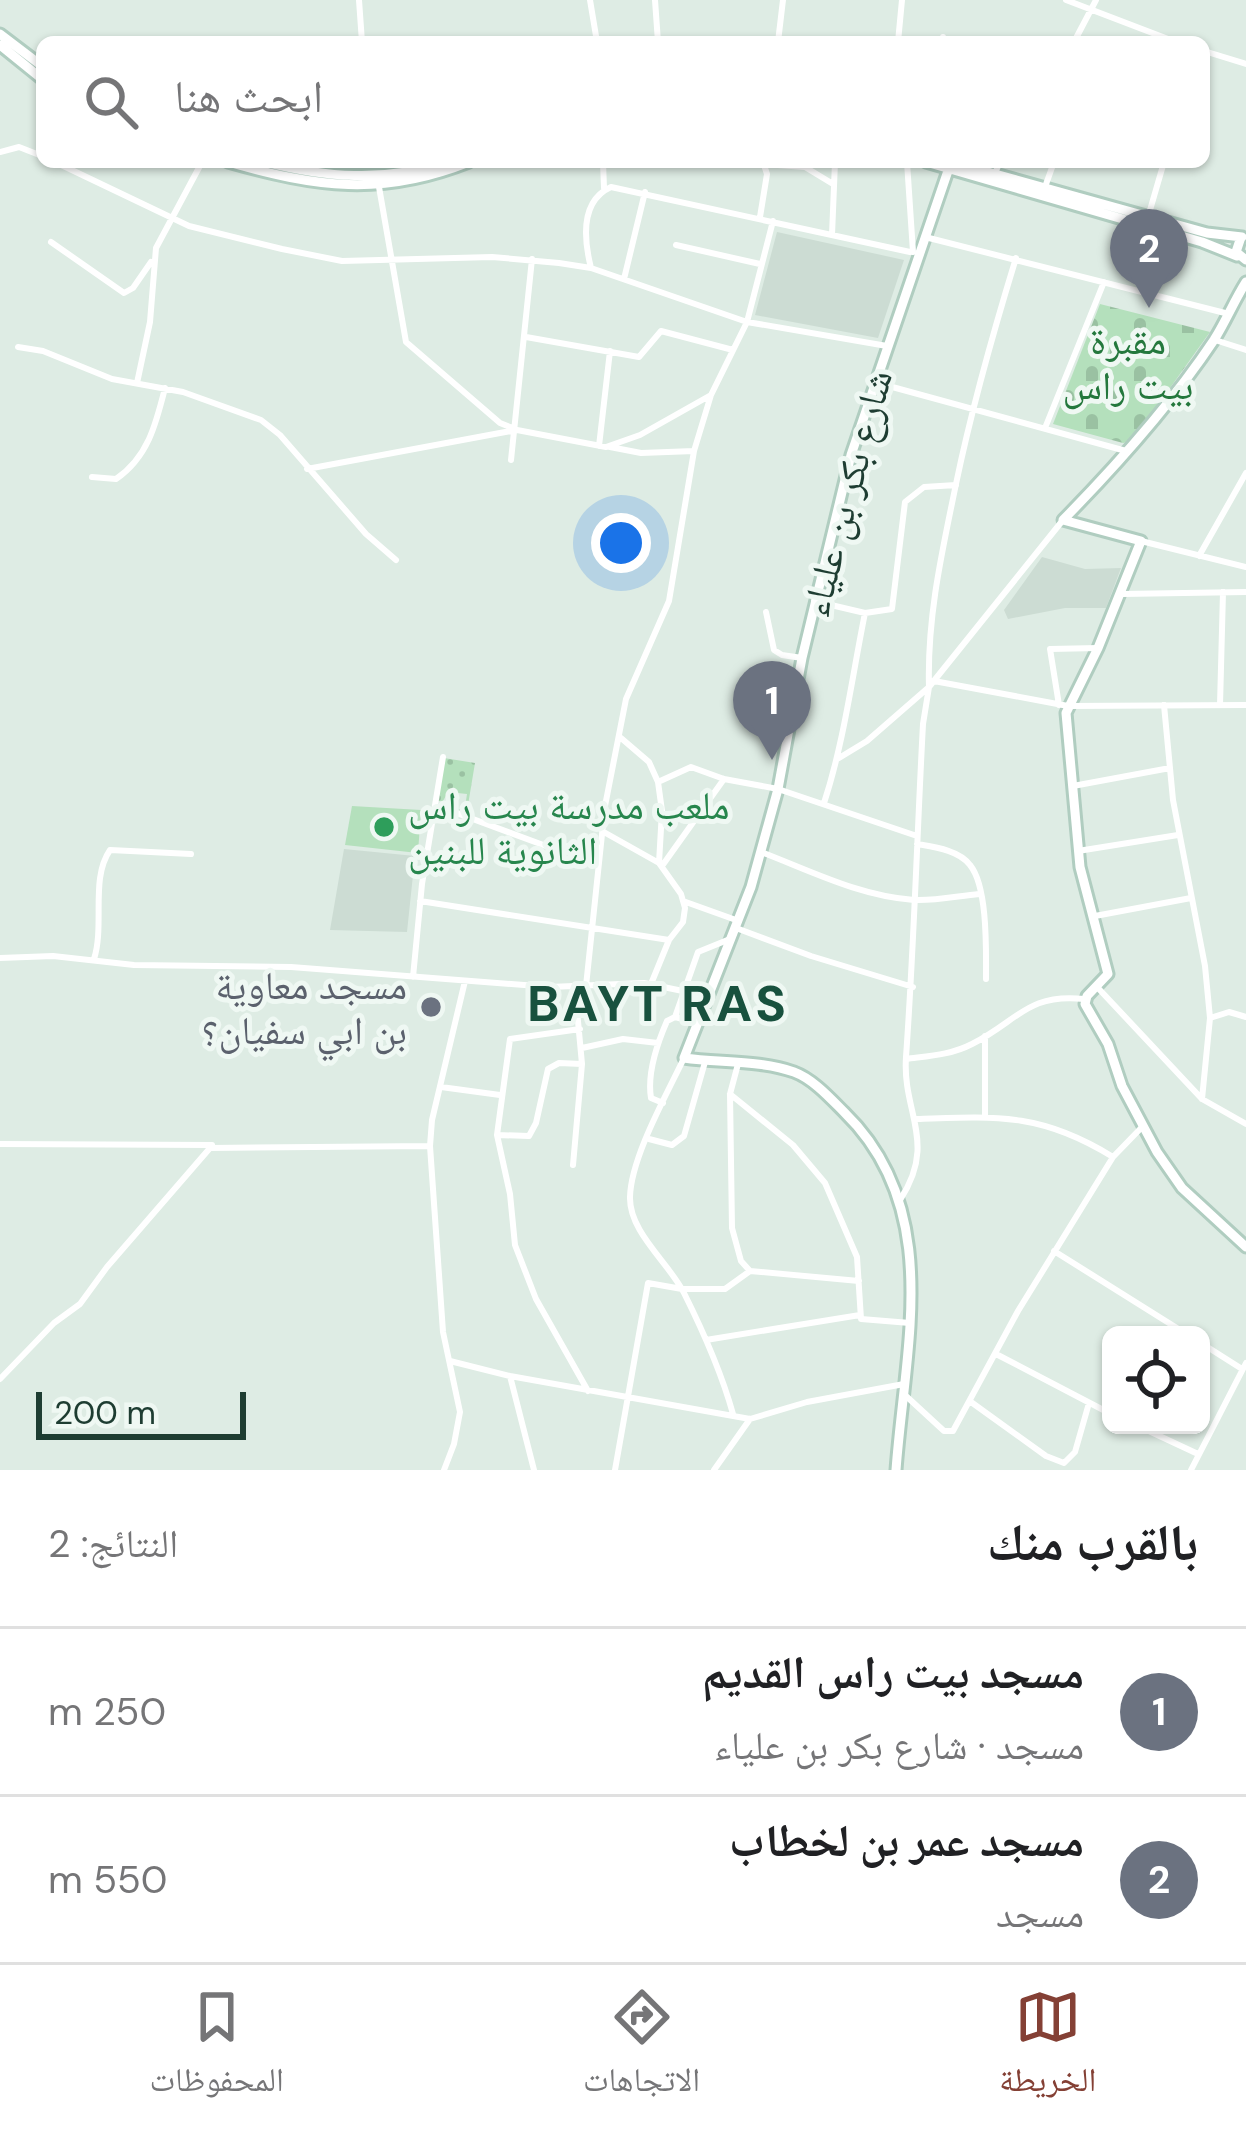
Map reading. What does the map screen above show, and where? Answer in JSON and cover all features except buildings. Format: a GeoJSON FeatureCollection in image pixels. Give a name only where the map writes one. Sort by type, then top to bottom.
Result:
{"type":"FeatureCollection","features":[{"type":"Feature","properties":{"kind":"street"},"geometry":{"type":"LineString","coordinates":[[359,0],[362,36]]}},
{"type":"Feature","properties":{"kind":"street"},"geometry":{"type":"LineString","coordinates":[[590,0],[596,36]]}},
{"type":"Feature","properties":{"kind":"street"},"geometry":{"type":"LineString","coordinates":[[655,0],[658,36]]}},
{"type":"Feature","properties":{"kind":"street"},"geometry":{"type":"LineString","coordinates":[[779,36],[783,0]]}},
{"type":"Feature","properties":{"kind":"street"},"geometry":{"type":"LineString","coordinates":[[899,36],[902,0]]}},
{"type":"Feature","properties":{"kind":"street"},"geometry":{"type":"LineString","coordinates":[[1066,0],[1094,4],[1159,36]]}},
{"type":"Feature","properties":{"kind":"street"},"geometry":{"type":"LineString","coordinates":[[1077,36],[1094,4]]}},
{"type":"Feature","properties":{"kind":"street"},"geometry":{"type":"LineString","coordinates":[[1145,36],[1148,32]]}},
{"type":"Feature","properties":{"kind":"street"},"geometry":{"type":"LineString","coordinates":[[0,34],[36,62]]}},
{"type":"Feature","properties":{"kind":"street"},"geometry":{"type":"LineString","coordinates":[[0,45],[36,74]]}},
{"type":"Feature","properties":{"kind":"street"},"geometry":{"type":"LineString","coordinates":[[1210,53],[1246,64]]}},
{"type":"Feature","properties":{"kind":"street"},"geometry":{"type":"LineString","coordinates":[[0,152],[20,147],[36,154]]}},
{"type":"Feature","properties":{"kind":"street"},"geometry":{"type":"LineString","coordinates":[[67,168],[199,229],[324,258],[532,259],[591,268],[747,322],[887,346]]}},
{"type":"Feature","properties":{"kind":"street"},"geometry":{"type":"LineString","coordinates":[[51,242],[124,293],[133,289],[154,260],[170,218],[199,168]]}},
{"type":"Feature","properties":{"kind":"street"},"geometry":{"type":"LineString","coordinates":[[253,168],[311,182],[413,181],[451,168]]}},
{"type":"Feature","properties":{"kind":"street"},"geometry":{"type":"LineString","coordinates":[[299,168],[378,182],[424,168]]}},
{"type":"Feature","properties":{"kind":"street"},"geometry":{"type":"LineString","coordinates":[[377,168],[400,325],[409,345],[500,423],[517,430],[641,453],[694,452]]}},
{"type":"Feature","properties":{"kind":"street"},"geometry":{"type":"LineString","coordinates":[[591,268],[586,222],[604,189],[603,168]]}},
{"type":"Feature","properties":{"kind":"street"},"geometry":{"type":"LineString","coordinates":[[760,218],[765,168]]}},
{"type":"Feature","properties":{"kind":"street"},"geometry":{"type":"LineString","coordinates":[[807,168],[833,184]]}},
{"type":"Feature","properties":{"kind":"street"},"geometry":{"type":"LineString","coordinates":[[832,235],[834,168]]}},
{"type":"Feature","properties":{"kind":"street"},"geometry":{"type":"LineString","coordinates":[[604,189],[645,192],[915,253],[908,168]]}},
{"type":"Feature","properties":{"kind":"street","name":"شارع بكر بن علياء"},"geometry":{"type":"LineString","coordinates":[[684,1058],[761,852],[778,789],[814,601],[851,455],[915,253],[953,168]]}},
{"type":"Feature","properties":{"kind":"street"},"geometry":{"type":"LineString","coordinates":[[964,168],[1241,258]]}},
{"type":"Feature","properties":{"kind":"street"},"geometry":{"type":"LineString","coordinates":[[839,758],[880,732],[932,684],[1063,520],[1130,452],[1214,340],[1243,287],[1236,248],[1244,236],[1207,233],[966,168]]}},
{"type":"Feature","properties":{"kind":"street"},"geometry":{"type":"LineString","coordinates":[[994,175],[997,168]]}},
{"type":"Feature","properties":{"kind":"street"},"geometry":{"type":"LineString","coordinates":[[1044,188],[1052,168]]}},
{"type":"Feature","properties":{"kind":"street"},"geometry":{"type":"LineString","coordinates":[[1148,218],[1162,168]]}},
{"type":"Feature","properties":{"kind":"street"},"geometry":{"type":"LineString","coordinates":[[624,279],[645,192]]}},
{"type":"Feature","properties":{"kind":"street"},"geometry":{"type":"LineString","coordinates":[[586,986],[602,831],[626,699],[675,579],[694,452],[711,395],[747,322],[773,221]]}},
{"type":"Feature","properties":{"kind":"street"},"geometry":{"type":"LineString","coordinates":[[925,237],[1229,314]]}},
{"type":"Feature","properties":{"kind":"street"},"geometry":{"type":"LineString","coordinates":[[676,245],[760,264]]}},
{"type":"Feature","properties":{"kind":"street"},"geometry":{"type":"LineString","coordinates":[[900,1199],[914,1175],[917,1119],[906,1059],[917,840],[932,684],[930,617],[971,406],[1016,258]]}},
{"type":"Feature","properties":{"kind":"street"},"geometry":{"type":"LineString","coordinates":[[511,460],[532,259]]}},
{"type":"Feature","properties":{"kind":"street"},"geometry":{"type":"LineString","coordinates":[[136,383],[150,322],[154,260]]}},
{"type":"Feature","properties":{"kind":"street"},"geometry":{"type":"LineString","coordinates":[[1045,428],[1104,281]]}},
{"type":"Feature","properties":{"kind":"street"},"geometry":{"type":"LineString","coordinates":[[526,337],[639,357],[661,331],[733,350]]}},
{"type":"Feature","properties":{"kind":"street"},"geometry":{"type":"LineString","coordinates":[[1214,340],[1246,350]]}},
{"type":"Feature","properties":{"kind":"street"},"geometry":{"type":"LineString","coordinates":[[18,346],[43,351],[97,375],[165,388],[261,420],[396,560]]}},
{"type":"Feature","properties":{"kind":"street"},"geometry":{"type":"LineString","coordinates":[[603,446],[610,351]]}},
{"type":"Feature","properties":{"kind":"street"},"geometry":{"type":"LineString","coordinates":[[874,382],[1130,452]]}},
{"type":"Feature","properties":{"kind":"street"},"geometry":{"type":"LineString","coordinates":[[92,477],[116,479],[142,454],[155,430],[165,388]]}},
{"type":"Feature","properties":{"kind":"street"},"geometry":{"type":"LineString","coordinates":[[603,446],[640,435],[711,395]]}},
{"type":"Feature","properties":{"kind":"street"},"geometry":{"type":"LineString","coordinates":[[307,469],[517,430]]}},
{"type":"Feature","properties":{"kind":"street"},"geometry":{"type":"LineString","coordinates":[[1199,556],[1244,479]]}},
{"type":"Feature","properties":{"kind":"street"},"geometry":{"type":"LineString","coordinates":[[814,601],[865,614],[892,609],[902,514],[911,494],[924,487],[956,485]]}},
{"type":"Feature","properties":{"kind":"street"},"geometry":{"type":"LineString","coordinates":[[1063,520],[1246,568]]}},
{"type":"Feature","properties":{"kind":"street"},"geometry":{"type":"LineString","coordinates":[[1064,705],[1098,648],[1142,542]]}},
{"type":"Feature","properties":{"kind":"street"},"geometry":{"type":"LineString","coordinates":[[1220,705],[1222,592]]}},
{"type":"Feature","properties":{"kind":"street"},"geometry":{"type":"LineString","coordinates":[[1122,594],[1246,592]]}},
{"type":"Feature","properties":{"kind":"street"},"geometry":{"type":"LineString","coordinates":[[766,612],[774,650],[802,658]]}},
{"type":"Feature","properties":{"kind":"street"},"geometry":{"type":"LineString","coordinates":[[824,804],[839,758],[865,614]]}},
{"type":"Feature","properties":{"kind":"street"},"geometry":{"type":"LineString","coordinates":[[906,1059],[956,1051],[1049,998],[1084,999],[1108,974],[1078,850],[1064,705],[1051,649],[1098,648]]}},
{"type":"Feature","properties":{"kind":"street"},"geometry":{"type":"LineString","coordinates":[[932,684],[1064,705],[1246,705]]}},
{"type":"Feature","properties":{"kind":"street"},"geometry":{"type":"LineString","coordinates":[[1164,705],[1178,835],[1205,966],[1210,1018],[1202,1099]]}},
{"type":"Feature","properties":{"kind":"street"},"geometry":{"type":"LineString","coordinates":[[621,739],[651,764],[658,782],[661,864]]}},
{"type":"Feature","properties":{"kind":"street"},"geometry":{"type":"LineString","coordinates":[[413,977],[443,758]]}},
{"type":"Feature","properties":{"kind":"street"},"geometry":{"type":"LineString","coordinates":[[658,782],[689,767],[778,789],[969,862],[986,935],[986,979]]}},
{"type":"Feature","properties":{"kind":"street"},"geometry":{"type":"LineString","coordinates":[[1073,787],[1170,767]]}},
{"type":"Feature","properties":{"kind":"street"},"geometry":{"type":"LineString","coordinates":[[661,864],[724,779]]}},
{"type":"Feature","properties":{"kind":"street"},"geometry":{"type":"LineString","coordinates":[[435,805],[546,846],[601,847]]}},
{"type":"Feature","properties":{"kind":"street"},"geometry":{"type":"LineString","coordinates":[[602,831],[661,864],[683,901],[735,929],[913,986]]}},
{"type":"Feature","properties":{"kind":"street"},"geometry":{"type":"LineString","coordinates":[[1078,850],[1178,835]]}},
{"type":"Feature","properties":{"kind":"street"},"geometry":{"type":"LineString","coordinates":[[94,959],[100,941],[102,863],[110,850],[191,854]]}},
{"type":"Feature","properties":{"kind":"street"},"geometry":{"type":"LineString","coordinates":[[761,852],[844,886],[916,900],[980,894]]}},
{"type":"Feature","properties":{"kind":"street"},"geometry":{"type":"LineString","coordinates":[[1091,916],[1191,898]]}},
{"type":"Feature","properties":{"kind":"street"},"geometry":{"type":"LineString","coordinates":[[420,901],[669,940]]}},
{"type":"Feature","properties":{"kind":"street"},"geometry":{"type":"LineString","coordinates":[[651,984],[682,922],[683,901]]}},
{"type":"Feature","properties":{"kind":"street"},"geometry":{"type":"LineString","coordinates":[[675,1017],[700,949],[735,929]]}},
{"type":"Feature","properties":{"kind":"street"},"geometry":{"type":"LineString","coordinates":[[0,958],[271,966],[575,987],[651,984],[709,996]]}},
{"type":"Feature","properties":{"kind":"street"},"geometry":{"type":"LineString","coordinates":[[448,1470],[460,1412],[443,1332],[430,1145],[465,981]]}},
{"type":"Feature","properties":{"kind":"street"},"geometry":{"type":"LineString","coordinates":[[573,1165],[582,1064],[575,987]]}},
{"type":"Feature","properties":{"kind":"street"},"geometry":{"type":"LineString","coordinates":[[1098,988],[1202,1099],[1246,1124]]}},
{"type":"Feature","properties":{"kind":"street"},"geometry":{"type":"LineString","coordinates":[[1084,999],[1143,1126],[1182,1188],[1246,1247]]}},
{"type":"Feature","properties":{"kind":"street"},"geometry":{"type":"LineString","coordinates":[[1210,1018],[1229,1012],[1246,1017]]}},
{"type":"Feature","properties":{"kind":"street"},"geometry":{"type":"LineString","coordinates":[[663,1103],[648,1094],[667,1021],[675,1017],[698,1023]]}},
{"type":"Feature","properties":{"kind":"street"},"geometry":{"type":"LineString","coordinates":[[580,1029],[510,1039],[497,1135],[516,1250],[536,1299],[588,1391]]}},
{"type":"Feature","properties":{"kind":"street"},"geometry":{"type":"LineString","coordinates":[[985,1036],[986,1117]]}},
{"type":"Feature","properties":{"kind":"street"},"geometry":{"type":"LineString","coordinates":[[582,1048],[623,1040],[658,1043]]}},
{"type":"Feature","properties":{"kind":"street"},"geometry":{"type":"LineString","coordinates":[[734,1416],[721,1370],[682,1289],[630,1204],[649,1139],[684,1058],[793,1072],[813,1084],[875,1146],[890,1171],[900,1199],[912,1273],[896,1470]]}},
{"type":"Feature","properties":{"kind":"street"},"geometry":{"type":"LineString","coordinates":[[649,1139],[672,1145],[684,1136],[705,1061]]}},
{"type":"Feature","properties":{"kind":"street"},"geometry":{"type":"LineString","coordinates":[[497,1135],[529,1136],[548,1070],[559,1063],[582,1064]]}},
{"type":"Feature","properties":{"kind":"street"},"geometry":{"type":"LineString","coordinates":[[738,1064],[730,1094],[732,1228],[741,1261],[750,1271]]}},
{"type":"Feature","properties":{"kind":"street"},"geometry":{"type":"LineString","coordinates":[[441,1087],[500,1095]]}},
{"type":"Feature","properties":{"kind":"street"},"geometry":{"type":"LineString","coordinates":[[730,1094],[793,1145],[825,1183],[857,1257],[860,1315],[865,1321],[910,1323]]}},
{"type":"Feature","properties":{"kind":"street"},"geometry":{"type":"LineString","coordinates":[[917,1119],[986,1117],[1054,1126],[1113,1157]]}},
{"type":"Feature","properties":{"kind":"street"},"geometry":{"type":"LineString","coordinates":[[904,1389],[950,1433],[1113,1157],[1143,1126]]}},
{"type":"Feature","properties":{"kind":"street"},"geometry":{"type":"LineString","coordinates":[[0,1144],[430,1145]]}},
{"type":"Feature","properties":{"kind":"street"},"geometry":{"type":"LineString","coordinates":[[0,1379],[54,1323],[80,1304],[106,1267],[215,1145]]}},
{"type":"Feature","properties":{"kind":"street"},"geometry":{"type":"LineString","coordinates":[[1054,1252],[1173,1326]]}},
{"type":"Feature","properties":{"kind":"street"},"geometry":{"type":"LineString","coordinates":[[615,1470],[645,1286],[652,1282],[682,1289],[724,1289],[750,1271],[860,1280]]}},
{"type":"Feature","properties":{"kind":"street"},"geometry":{"type":"LineString","coordinates":[[706,1340],[860,1315]]}},
{"type":"Feature","properties":{"kind":"street"},"geometry":{"type":"LineString","coordinates":[[1191,1470],[1244,1366],[1210,1348]]}},
{"type":"Feature","properties":{"kind":"street"},"geometry":{"type":"LineString","coordinates":[[996,1354],[1102,1410]]}},
{"type":"Feature","properties":{"kind":"street"},"geometry":{"type":"LineString","coordinates":[[450,1361],[750,1419],[808,1402],[904,1389]]}},
{"type":"Feature","properties":{"kind":"street"},"geometry":{"type":"LineString","coordinates":[[510,1376],[534,1470]]}},
{"type":"Feature","properties":{"kind":"street"},"geometry":{"type":"LineString","coordinates":[[971,1402],[1046,1456],[1064,1463],[1075,1453],[1089,1403]]}},
{"type":"Feature","properties":{"kind":"street"},"geometry":{"type":"LineString","coordinates":[[713,1470],[750,1419]]}},
{"type":"Feature","properties":{"kind":"street"},"geometry":{"type":"LineString","coordinates":[[1155,1434],[1198,1454]]}},
{"type":"Feature","properties":{"kind":"shaded area"},"geometry":{"type":"Polygon","coordinates":[[[777,232],[904,260],[878,338],[755,315],[777,232]]]}},
{"type":"Feature","properties":{"kind":"shaded area"},"geometry":{"type":"Polygon","coordinates":[[[1042,557],[1085,569],[1121,568],[1106,608],[1065,608],[1008,619],[1004,610],[1042,557]]]}},
{"type":"Feature","properties":{"kind":"shaded area"},"geometry":{"type":"Polygon","coordinates":[[[344,849],[415,856],[407,932],[330,930],[344,849]]]}},
{"type":"Feature","properties":{"kind":"green space","name":"مقبرة بيت راس"},"geometry":{"type":"Polygon","coordinates":[[[1100,304],[1210,332],[1132,441],[1123,443],[1053,424],[1100,304]]]}},
{"type":"Feature","properties":{"kind":"green space"},"geometry":{"type":"Polygon","coordinates":[[[444,758],[475,763],[467,811],[458,810],[465,807],[467,794],[448,792],[438,801],[444,758]]]}},
{"type":"Feature","properties":{"kind":"green space","name":"ملعب مدرسة بيت راس الثانوية للبنين"},"geometry":{"type":"Polygon","coordinates":[[[352,806],[421,810],[418,853],[345,845],[352,806]]]}},
{"type":"Feature","properties":{"kind":"place","name":"مسجد عمر بن لخطاب"},"geometry":{"type":"Point","coordinates":[1149,308]}},
{"type":"Feature","properties":{"kind":"place","name":"مسجد بيت راس القديم"},"geometry":{"type":"Point","coordinates":[772,760]}},
{"type":"Feature","properties":{"kind":"place","name":"ملعب مدرسة بيت راس الثانوية للبنين"},"geometry":{"type":"Point","coordinates":[384,827]}},
{"type":"Feature","properties":{"kind":"place","name":"مسجد معاوية بن ابي سفيان؟"},"geometry":{"type":"Point","coordinates":[431,1007]}},
{"type":"Feature","properties":{"kind":"district","name":"BAYT RAS"},"geometry":{"type":"Point","coordinates":[658,1003]}}]}
